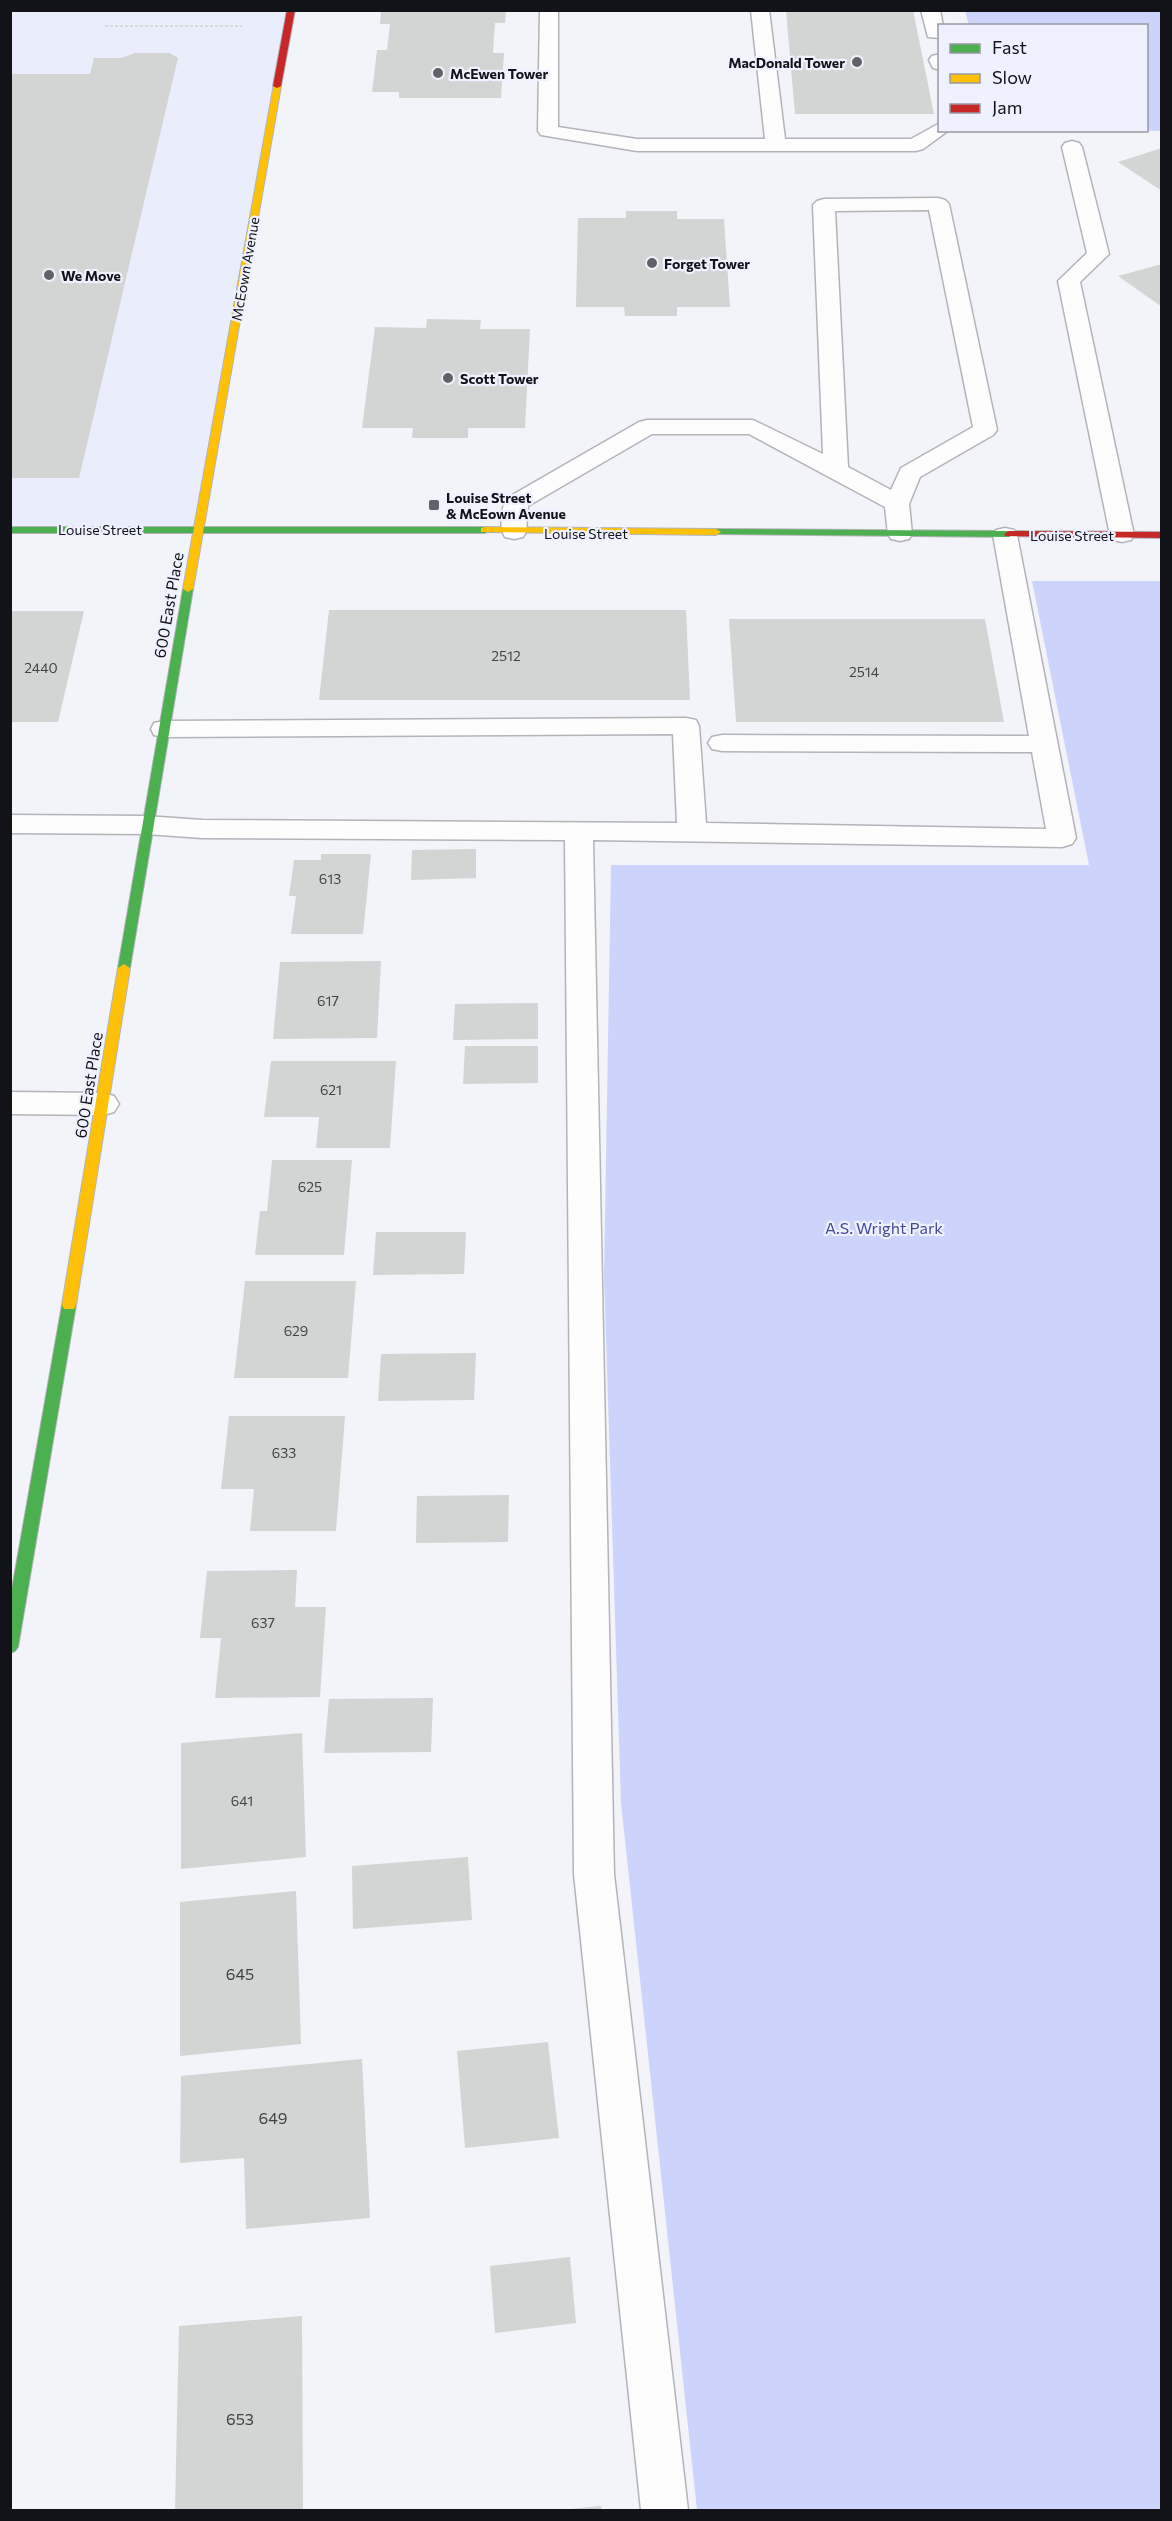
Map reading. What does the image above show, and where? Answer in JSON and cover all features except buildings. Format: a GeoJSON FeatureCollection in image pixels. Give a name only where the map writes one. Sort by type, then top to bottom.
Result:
{"type":"FeatureCollection","features":[{"type":"Feature","properties":{"kind":"street","name":"McEown Avenue"},"geometry":{"type":"LineString","coordinates":[[198,528],[291,10]]}},
{"type":"Feature","properties":{"kind":"street"},"geometry":{"type":"LineString","coordinates":[[549,10],[548,131],[638,145],[916,145],[938,130]]}},
{"type":"Feature","properties":{"kind":"street"},"geometry":{"type":"LineString","coordinates":[[760,10],[776,145]]}},
{"type":"Feature","properties":{"kind":"street"},"geometry":{"type":"LineString","coordinates":[[930,10],[935,33]]}},
{"type":"Feature","properties":{"kind":"street"},"geometry":{"type":"LineString","coordinates":[[1072,147],[1098,254],[1069,281],[1122,535]]}},
{"type":"Feature","properties":{"kind":"street"},"geometry":{"type":"LineString","coordinates":[[836,470],[824,205],[938,204],[985,430],[910,473],[897,504],[900,534]]}},
{"type":"Feature","properties":{"kind":"street"},"geometry":{"type":"LineString","coordinates":[[514,532],[516,503],[646,428],[753,427],[897,504]]}},
{"type":"Feature","properties":{"kind":"street","name":"Louise Street"},"geometry":{"type":"LineString","coordinates":[[10,530],[198,528],[1161,535]]}},
{"type":"Feature","properties":{"kind":"street","name":"600 East Place"},"geometry":{"type":"LineString","coordinates":[[10,1647],[103,1104],[146,825],[198,528]]}},
{"type":"Feature","properties":{"kind":"street"},"geometry":{"type":"LineString","coordinates":[[10,824],[146,825],[202,829],[692,832],[1062,838],[1005,535]]}},
{"type":"Feature","properties":{"kind":"street"},"geometry":{"type":"LineString","coordinates":[[164,729],[686,726],[692,832]]}},
{"type":"Feature","properties":{"kind":"street"},"geometry":{"type":"LineString","coordinates":[[722,743],[1045,744]]}},
{"type":"Feature","properties":{"kind":"street"},"geometry":{"type":"LineString","coordinates":[[579,833],[594,1874],[664,2511]]}},
{"type":"Feature","properties":{"kind":"street"},"geometry":{"type":"LineString","coordinates":[[10,1103],[103,1104]]}},
{"type":"Feature","properties":{"kind":"path"},"geometry":{"type":"LineString","coordinates":[[105,26],[288,26]]}},
{"type":"Feature","properties":{"kind":"shaded area"},"geometry":{"type":"Polygon","coordinates":[[[10,11],[291,11],[198,528],[11,530],[10,11]]]}},
{"type":"Feature","properties":{"kind":"green space"},"geometry":{"type":"Polygon","coordinates":[[[965,11],[1161,11],[1161,131],[1148,131],[1148,24],[969,24],[965,11]]]}},
{"type":"Feature","properties":{"kind":"green space","name":"A.S. Wright Park"},"geometry":{"type":"Polygon","coordinates":[[[1032,581],[1161,581],[1161,2510],[697,2510],[621,1803],[604,1276],[611,865],[1089,865],[1032,581]]]}},
{"type":"Feature","properties":{"kind":"traffic: fast"},"geometry":{"type":"LineString","coordinates":[[10,530],[485,530]]}},
{"type":"Feature","properties":{"kind":"traffic: fast"},"geometry":{"type":"LineString","coordinates":[[716,532],[1009,534]]}},
{"type":"Feature","properties":{"kind":"traffic: fast"},"geometry":{"type":"LineString","coordinates":[[124,968],[188,589]]}},
{"type":"Feature","properties":{"kind":"traffic: fast"},"geometry":{"type":"LineString","coordinates":[[10,1647],[69,1305]]}},
{"type":"Feature","properties":{"kind":"traffic: slow"},"geometry":{"type":"LineString","coordinates":[[188,589],[277,86]]}},
{"type":"Feature","properties":{"kind":"traffic: slow"},"geometry":{"type":"LineString","coordinates":[[485,530],[716,532]]}},
{"type":"Feature","properties":{"kind":"traffic: slow"},"geometry":{"type":"LineString","coordinates":[[69,1305],[124,968]]}},
{"type":"Feature","properties":{"kind":"traffic: jam"},"geometry":{"type":"LineString","coordinates":[[277,86],[291,10]]}},
{"type":"Feature","properties":{"kind":"traffic: jam"},"geometry":{"type":"LineString","coordinates":[[1009,534],[1162,535]]}},
{"type":"Feature","properties":{"kind":"place","name":"MacDonald Tower"},"geometry":{"type":"Point","coordinates":[857,62]}},
{"type":"Feature","properties":{"kind":"place","name":"McEwen Tower"},"geometry":{"type":"Point","coordinates":[438,73]}},
{"type":"Feature","properties":{"kind":"place","name":"Forget Tower"},"geometry":{"type":"Point","coordinates":[652,263]}},
{"type":"Feature","properties":{"kind":"place","name":"We Move"},"geometry":{"type":"Point","coordinates":[49,275]}},
{"type":"Feature","properties":{"kind":"place","name":"Scott Tower"},"geometry":{"type":"Point","coordinates":[448,378]}},
{"type":"Feature","properties":{"kind":"place","name":"Louise Street & McEown Avenue"},"geometry":{"type":"Point","coordinates":[434,505]}}]}
